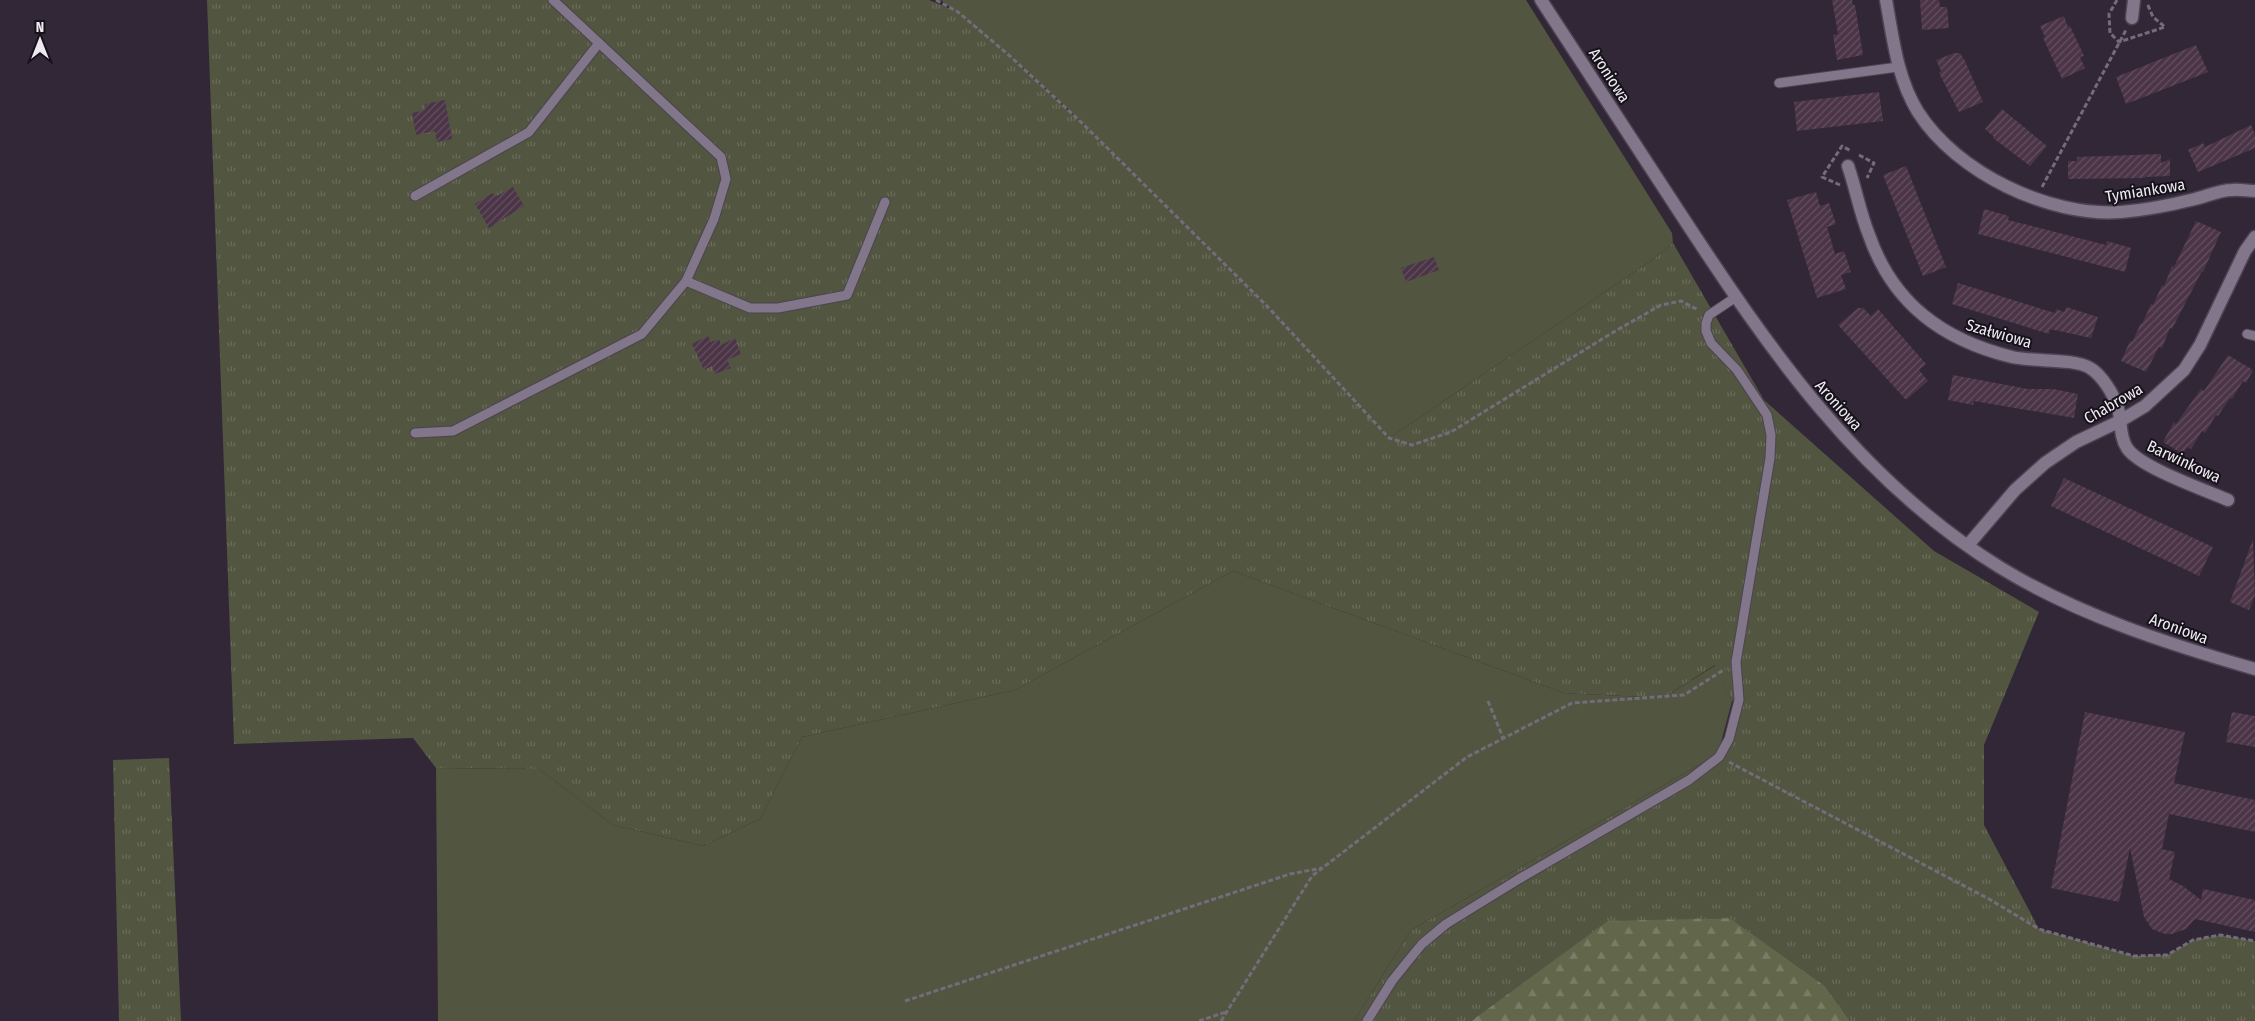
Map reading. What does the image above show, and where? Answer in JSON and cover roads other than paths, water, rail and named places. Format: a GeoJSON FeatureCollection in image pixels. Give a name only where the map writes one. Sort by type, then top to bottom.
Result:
{"type":"FeatureCollection","features":[{"type":"Feature","properties":{"kind":"street","name":"Aroniowa"},"geometry":{"type":"LineString","coordinates":[[1541,0],[1736,297],[1791,374],[1836,427],[1907,497],[1968,546],[2016,577],[2096,614],[2176,645],[2255,669]]}},
{"type":"Feature","properties":{"kind":"street","name":"Tymiankowa"},"geometry":{"type":"LineString","coordinates":[[1886,0],[1898,68],[1918,112],[1940,140],[1985,174],[2036,199],[2065,207],[2100,213],[2164,206],[2231,190],[2255,191]]}},
{"type":"Feature","properties":{"kind":"street"},"geometry":{"type":"LineString","coordinates":[[2132,18],[2134,0]]}},
{"type":"Feature","properties":{"kind":"street","name":"Szałwiowa"},"geometry":{"type":"LineString","coordinates":[[1848,166],[1869,236],[1879,260],[1896,287],[1922,316],[1962,341],[1995,352],[2025,360],[2080,364],[2089,367],[2099,375],[2118,407],[2120,421]]}},
{"type":"Feature","properties":{"kind":"street","name":"Chabrowa"},"geometry":{"type":"LineString","coordinates":[[1968,546],[2015,490],[2045,463],[2076,442],[2120,421],[2159,395],[2184,370],[2200,345],[2244,251],[2255,237]]}},
{"type":"Feature","properties":{"kind":"street","name":"Barwinkowa"},"geometry":{"type":"LineString","coordinates":[[2120,421],[2122,437],[2128,449],[2135,457],[2159,470],[2228,500]]}},
{"type":"Feature","properties":{"kind":"lane"},"geometry":{"type":"LineString","coordinates":[[415,433],[453,431],[642,334],[686,281],[714,219],[726,179],[721,157],[553,0]]}},
{"type":"Feature","properties":{"kind":"lane"},"geometry":{"type":"LineString","coordinates":[[415,196],[529,132],[599,43]]}},
{"type":"Feature","properties":{"kind":"lane"},"geometry":{"type":"LineString","coordinates":[[1779,83],[1898,68]]}},
{"type":"Feature","properties":{"kind":"lane"},"geometry":{"type":"LineString","coordinates":[[686,281],[750,308],[778,308],[847,294],[885,202]]}},
{"type":"Feature","properties":{"kind":"lane"},"geometry":{"type":"LineString","coordinates":[[1367,1021],[1392,980],[1408,960],[1422,944],[1446,924],[1689,780],[1719,757],[1729,739],[1739,700],[1736,662],[1770,458],[1771,435],[1767,414],[1737,370],[1711,343],[1706,331],[1709,315],[1736,297]]}}]}
